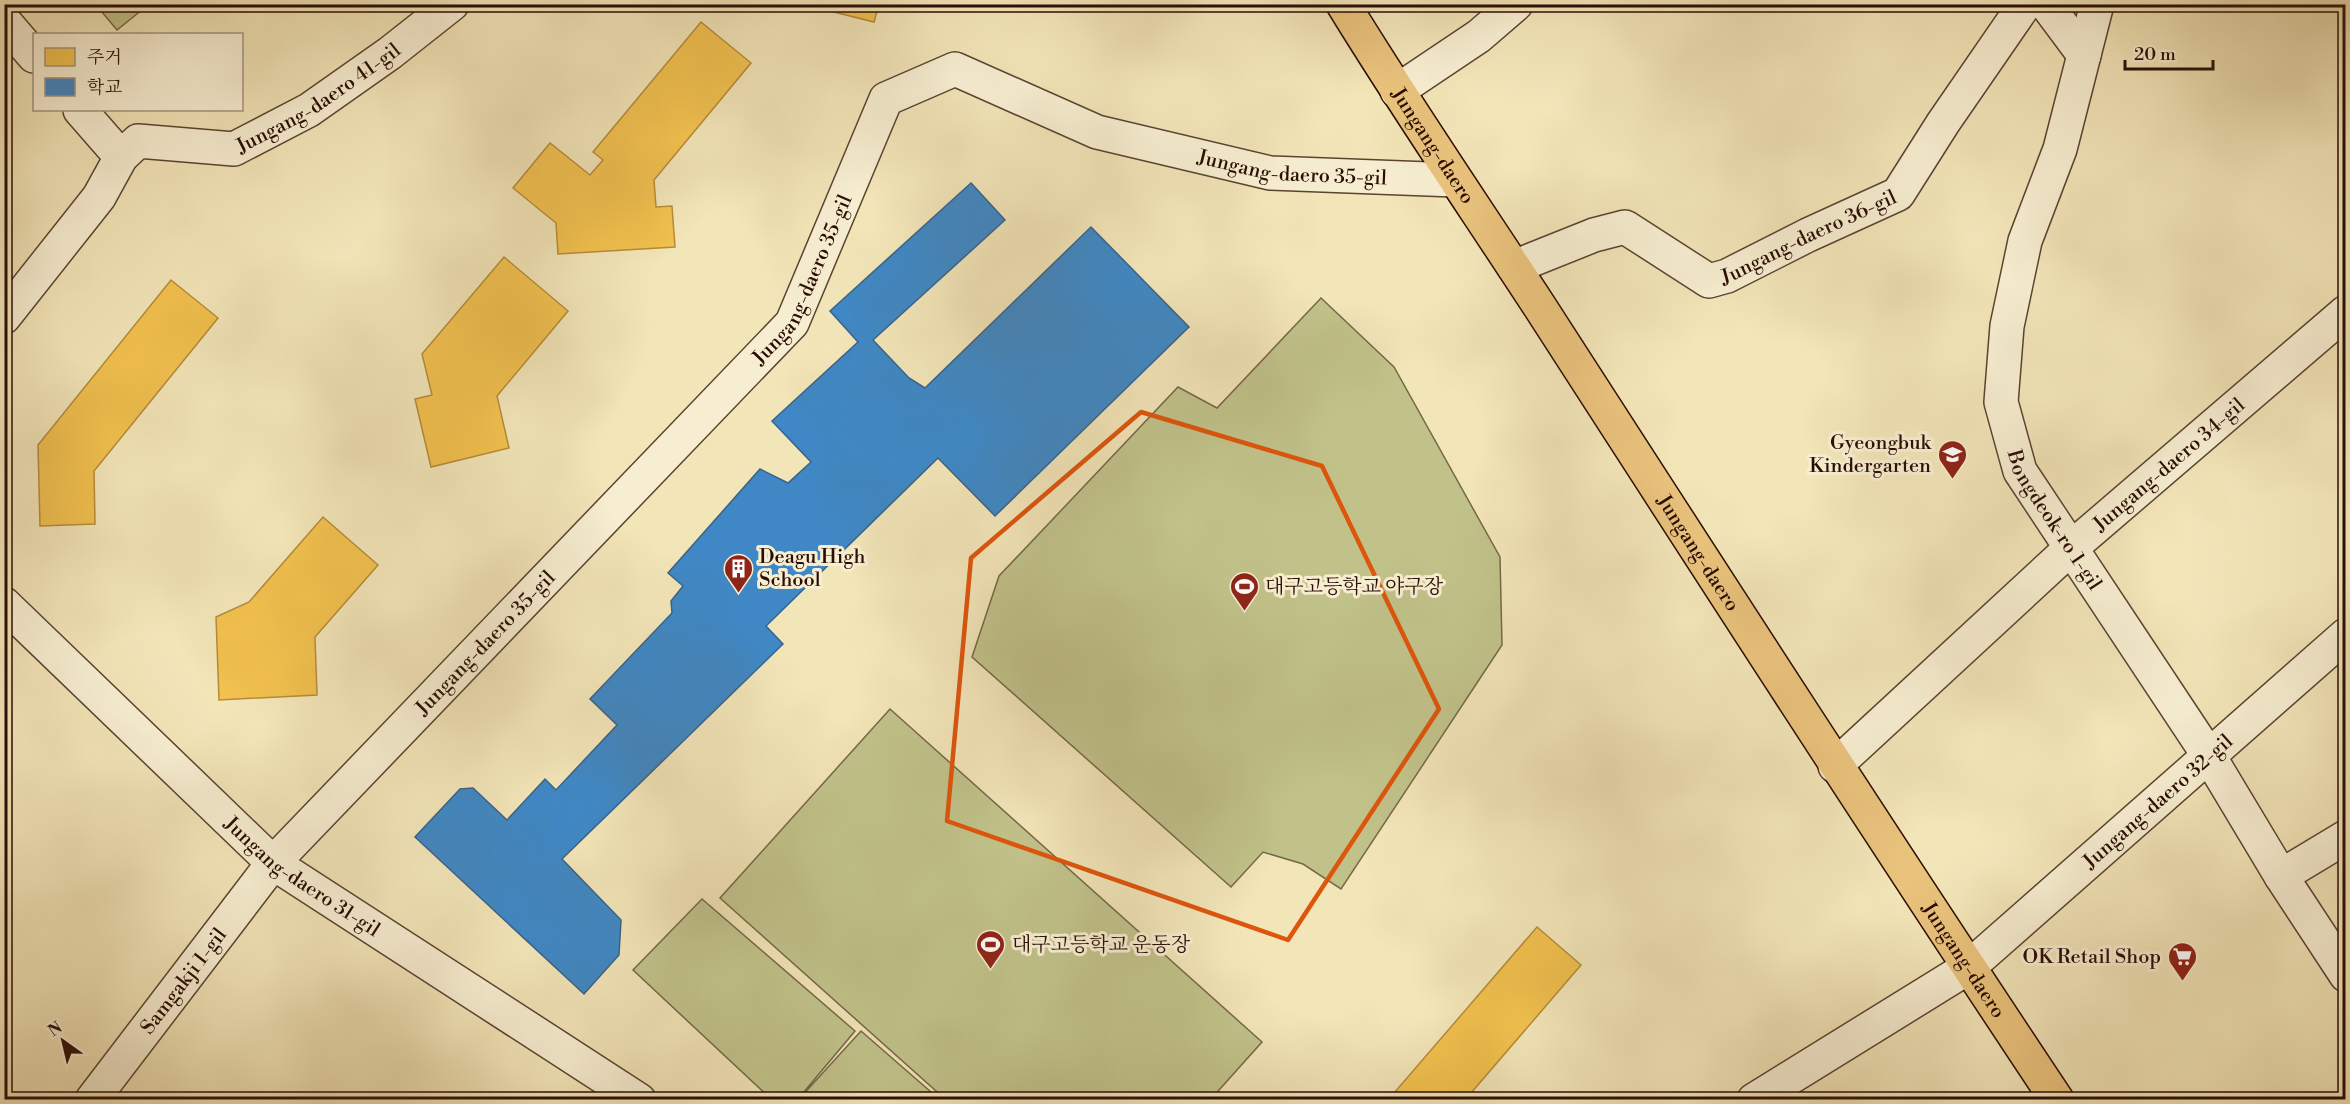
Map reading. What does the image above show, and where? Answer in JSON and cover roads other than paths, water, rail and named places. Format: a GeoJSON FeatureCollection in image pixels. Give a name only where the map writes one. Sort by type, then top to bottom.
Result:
{"type":"FeatureCollection","features":[{"type":"Feature","properties":{"kind":"main road","name":"Jungang-daero"},"geometry":{"type":"LineString","coordinates":[[1342,4],[1396,91],[1514,267],[1835,766],[2057,1100]]}},
{"type":"Feature","properties":{"kind":"street","name":"Jungang-daero 41-gil"},"geometry":{"type":"LineString","coordinates":[[4,317],[99,197],[122,157],[138,141],[234,149],[309,110],[390,53],[452,4]]}},
{"type":"Feature","properties":{"kind":"street"},"geometry":{"type":"LineString","coordinates":[[1396,91],[1479,36],[1516,4]]}},
{"type":"Feature","properties":{"kind":"street","name":"Jungang-daero 36-gil"},"geometry":{"type":"LineString","coordinates":[[1514,267],[1594,235],[1625,227],[1709,281],[1727,276],[1808,235],[1898,194],[1943,123],[2025,4]]}},
{"type":"Feature","properties":{"kind":"street"},"geometry":{"type":"LineString","coordinates":[[2046,4],[2084,56]]}},
{"type":"Feature","properties":{"kind":"street","name":"Bongdeok-ro 1-gil"},"geometry":{"type":"LineString","coordinates":[[2097,4],[2060,149],[2025,241],[2007,326],[2001,402],[2020,471],[2209,756],[2281,876],[2346,975]]}},
{"type":"Feature","properties":{"kind":"street"},"geometry":{"type":"LineString","coordinates":[[4,21],[33,55]]}},
{"type":"Feature","properties":{"kind":"street","name":"Jungang-daero 35-gil"},"geometry":{"type":"LineString","coordinates":[[273,863],[792,323],[886,99],[955,69],[1097,132],[1270,173],[1455,180]]}},
{"type":"Feature","properties":{"kind":"street"},"geometry":{"type":"LineString","coordinates":[[81,111],[122,157]]}},
{"type":"Feature","properties":{"kind":"street","name":"Jungang-daero 34-gil"},"geometry":{"type":"LineString","coordinates":[[1835,766],[2071,548],[2346,312]]}},
{"type":"Feature","properties":{"kind":"street","name":"Jungang-daero 31-gil"},"geometry":{"type":"LineString","coordinates":[[4,604],[273,863],[639,1100]]}},
{"type":"Feature","properties":{"kind":"street","name":"Jungang-daero 32-gil"},"geometry":{"type":"LineString","coordinates":[[1969,967],[2346,635]]}},
{"type":"Feature","properties":{"kind":"street"},"geometry":{"type":"LineString","coordinates":[[2281,876],[2346,837]]}},
{"type":"Feature","properties":{"kind":"street","name":"Samgakji 1-gil"},"geometry":{"type":"LineString","coordinates":[[93,1100],[273,863]]}},
{"type":"Feature","properties":{"kind":"street"},"geometry":{"type":"LineString","coordinates":[[1754,1100],[1969,967]]}},
{"type":"Feature","properties":{"kind":"place","name":"Gyeongbuk Kindergarten"},"geometry":{"type":"Point","coordinates":[1952,480]}},
{"type":"Feature","properties":{"kind":"place","name":"Deagu High School"},"geometry":{"type":"Point","coordinates":[738,594]}},
{"type":"Feature","properties":{"kind":"place","name":"대구고등학교 야구장"},"geometry":{"type":"Point","coordinates":[1244,612]}},
{"type":"Feature","properties":{"kind":"place","name":"대구고등학교 운동장"},"geometry":{"type":"Point","coordinates":[991,970]}},
{"type":"Feature","properties":{"kind":"place","name":"OK Retail Shop"},"geometry":{"type":"Point","coordinates":[2182,982]}}]}
